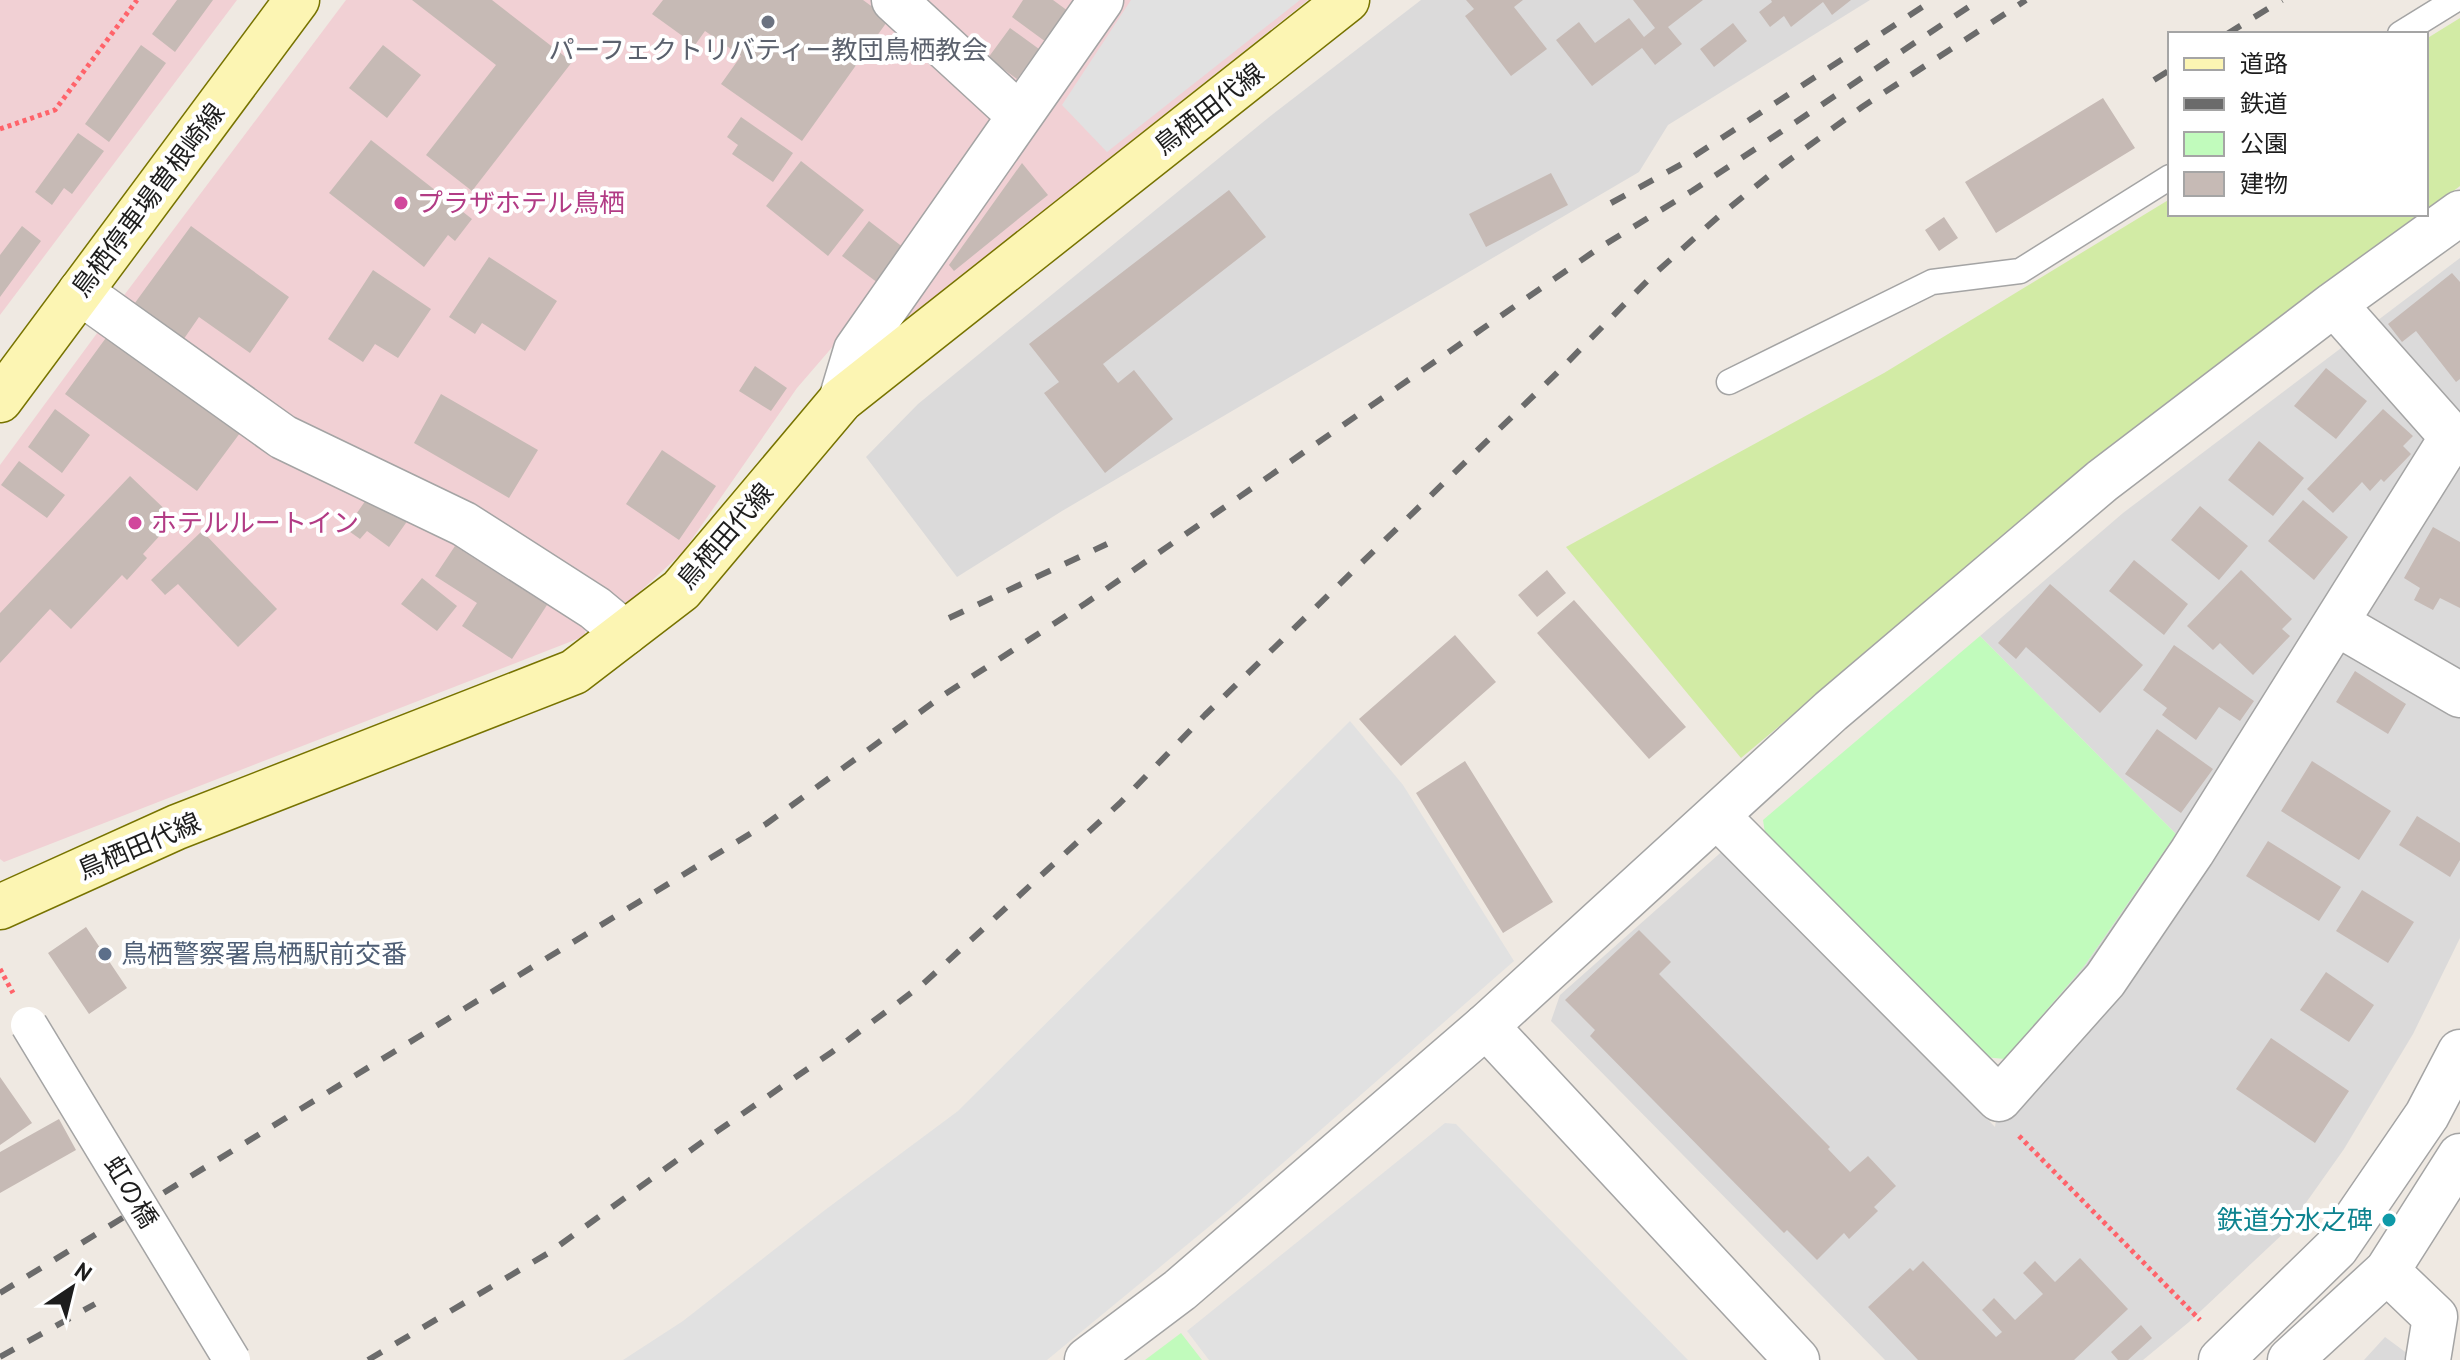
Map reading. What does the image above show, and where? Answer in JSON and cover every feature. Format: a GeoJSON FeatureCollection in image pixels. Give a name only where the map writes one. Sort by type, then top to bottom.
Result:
{"type":"FeatureCollection","features":[{"type":"Feature","properties":{"kind":"main road","name":"鳥栖停車場曽根崎線"},"geometry":{"type":"LineString","coordinates":[[0,400],[297,0]]}},
{"type":"Feature","properties":{"kind":"main road","name":"鳥栖田代線"},"geometry":{"type":"LineString","coordinates":[[0,907],[177,827],[574,672],[681,590],[841,400],[1347,0]]}},
{"type":"Feature","properties":{"kind":"street"},"geometry":{"type":"LineString","coordinates":[[894,0],[1019,115]]}},
{"type":"Feature","properties":{"kind":"street"},"geometry":{"type":"LineString","coordinates":[[841,400],[856,350],[1101,0]]}},
{"type":"Feature","properties":{"kind":"street"},"geometry":{"type":"LineString","coordinates":[[1087,1360],[1180,1290],[1486,1026],[1831,711],[2102,481],[2334,304],[2460,213]]}},
{"type":"Feature","properties":{"kind":"street"},"geometry":{"type":"LineString","coordinates":[[80,292],[283,437],[464,524],[595,608],[625,633]]}},
{"type":"Feature","properties":{"kind":"street"},"geometry":{"type":"LineString","coordinates":[[1717,816],[1999,1099],[2105,980],[2192,852],[2452,437],[2334,304]]}},
{"type":"Feature","properties":{"kind":"street"},"geometry":{"type":"LineString","coordinates":[[2336,623],[2460,695]]}},
{"type":"Feature","properties":{"kind":"street","name":"虹の橋"},"geometry":{"type":"LineString","coordinates":[[29,1025],[232,1360]]}},
{"type":"Feature","properties":{"kind":"street"},"geometry":{"type":"LineString","coordinates":[[1486,1026],[1797,1360]]}},
{"type":"Feature","properties":{"kind":"street"},"geometry":{"type":"LineString","coordinates":[[2213,1343],[2336,1248],[2427,1115],[2460,1052]]}},
{"type":"Feature","properties":{"kind":"street"},"geometry":{"type":"LineString","coordinates":[[2290,1360],[2387,1271],[2460,1156]]}},
{"type":"Feature","properties":{"kind":"street"},"geometry":{"type":"LineString","coordinates":[[2387,1271],[2435,1317],[2428,1360]]}},
{"type":"Feature","properties":{"kind":"lane"},"geometry":{"type":"LineString","coordinates":[[2403,32],[2455,0]]}},
{"type":"Feature","properties":{"kind":"lane"},"geometry":{"type":"LineString","coordinates":[[1729,382],[1932,282],[2020,271],[2168,178]]}},
{"type":"Feature","properties":{"kind":"path"},"geometry":{"type":"LineString","coordinates":[[0,129],[55,110],[137,0]]}},
{"type":"Feature","properties":{"kind":"path"},"geometry":{"type":"LineString","coordinates":[[1999,1099],[2002,1119],[2213,1343]]}},
{"type":"Feature","properties":{"kind":"shaded area"},"geometry":{"type":"Polygon","coordinates":[[[0,0],[237,0],[0,315],[0,0]]]}},
{"type":"Feature","properties":{"kind":"shaded area"},"geometry":{"type":"Polygon","coordinates":[[[346,0],[1090,0],[885,286],[797,388],[683,552],[621,609],[282,426],[116,306],[346,0]]]}},
{"type":"Feature","properties":{"kind":"shaded area"},"geometry":{"type":"Polygon","coordinates":[[[1123,0],[1308,0],[909,319],[902,309],[1123,0]]]}},
{"type":"Feature","properties":{"kind":"shaded area"},"geometry":{"type":"Polygon","coordinates":[[[1131,0],[1300,0],[1107,152],[1062,105],[1131,0]]]}},
{"type":"Feature","properties":{"kind":"shaded area"},"geometry":{"type":"Polygon","coordinates":[[[1421,0],[1870,0],[1668,125],[1639,172],[1062,511],[957,577],[866,457],[918,404],[1273,114],[1421,0]]]}},
{"type":"Feature","properties":{"kind":"shaded area"},"geometry":{"type":"Polygon","coordinates":[[[2460,258],[2460,938],[2413,1034],[2344,1149],[2286,1231],[2189,1322],[2143,1360],[1885,1360],[1551,1021],[1560,995],[1727,847],[1995,1127],[2005,1059],[2085,965],[2176,834],[1980,636],[2123,513],[2460,258]]]}},
{"type":"Feature","properties":{"kind":"shaded area"},"geometry":{"type":"Polygon","coordinates":[[[106,321],[586,618],[585,636],[4,862],[0,859],[0,465],[106,321]]]}},
{"type":"Feature","properties":{"kind":"shaded area"},"geometry":{"type":"Polygon","coordinates":[[[1350,721],[1403,785],[1514,961],[1228,1211],[1047,1360],[623,1360],[683,1321],[958,1111],[1350,721]]]}},
{"type":"Feature","properties":{"kind":"shaded area"},"geometry":{"type":"Polygon","coordinates":[[[1445,1123],[1456,1124],[1688,1360],[1209,1360],[1187,1331],[1445,1123]]]}},
{"type":"Feature","properties":{"kind":"shaded area"},"geometry":{"type":"Polygon","coordinates":[[[2385,1337],[2408,1354],[2406,1360],[2364,1360],[2385,1337]]]}},
{"type":"Feature","properties":{"kind":"green space"},"geometry":{"type":"Polygon","coordinates":[[[2460,18],[2460,186],[2428,210],[2428,38],[2460,18]]]}},
{"type":"Feature","properties":{"kind":"green space"},"geometry":{"type":"Polygon","coordinates":[[[2168,200],[2168,216],[2420,216],[1979,559],[1741,758],[1566,547],[1884,373],[2168,200]]]}},
{"type":"Feature","properties":{"kind":"green space"},"geometry":{"type":"Polygon","coordinates":[[[1980,636],[2176,834],[2085,965],[2005,1059],[1984,1057],[1765,833],[1763,820],[1980,636]]]}},
{"type":"Feature","properties":{"kind":"green space"},"geometry":{"type":"Polygon","coordinates":[[[1181,1333],[1202,1360],[1145,1360],[1181,1333]]]}},
{"type":"Feature","properties":{"kind":"building"},"geometry":{"type":"Polygon","coordinates":[[[177,0],[213,0],[175,52],[152,34],[177,0]]]}},
{"type":"Feature","properties":{"kind":"building"},"geometry":{"type":"Polygon","coordinates":[[[412,0],[492,0],[572,62],[472,191],[426,155],[496,65],[412,0]]]}},
{"type":"Feature","properties":{"kind":"building"},"geometry":{"type":"Polygon","coordinates":[[[663,0],[863,0],[889,19],[802,141],[721,84],[741,56],[705,31],[695,45],[652,14],[663,0]]]}},
{"type":"Feature","properties":{"kind":"building"},"geometry":{"type":"Polygon","coordinates":[[[1023,0],[1053,0],[1068,11],[1046,42],[1012,17],[1023,0]]]}},
{"type":"Feature","properties":{"kind":"building"},"geometry":{"type":"Polygon","coordinates":[[[1466,0],[1523,0],[1514,7],[1547,49],[1511,76],[1465,16],[1474,9],[1466,0]]]}},
{"type":"Feature","properties":{"kind":"building"},"geometry":{"type":"Polygon","coordinates":[[[1633,0],[1703,0],[1668,27],[1682,44],[1655,65],[1642,48],[1592,86],[1556,40],[1579,22],[1595,43],[1629,18],[1644,37],[1655,28],[1633,0]]]}},
{"type":"Feature","properties":{"kind":"building"},"geometry":{"type":"Polygon","coordinates":[[[1771,0],[1851,0],[1832,15],[1823,2],[1791,27],[1784,16],[1770,27],[1759,12],[1771,0]]]}},
{"type":"Feature","properties":{"kind":"building"},"geometry":{"type":"Polygon","coordinates":[[[1733,23],[1747,41],[1714,67],[1700,49],[1733,23]]]}},
{"type":"Feature","properties":{"kind":"building"},"geometry":{"type":"Polygon","coordinates":[[[1010,28],[1039,49],[1017,79],[988,58],[1010,28]]]}},
{"type":"Feature","properties":{"kind":"building"},"geometry":{"type":"Polygon","coordinates":[[[141,45],[166,63],[109,142],[85,124],[141,45]]]}},
{"type":"Feature","properties":{"kind":"building"},"geometry":{"type":"Polygon","coordinates":[[[383,45],[421,75],[387,118],[349,88],[383,45]]]}},
{"type":"Feature","properties":{"kind":"building"},"geometry":{"type":"Polygon","coordinates":[[[2103,98],[2135,148],[1996,233],[1965,182],[2103,98]]]}},
{"type":"Feature","properties":{"kind":"building"},"geometry":{"type":"Polygon","coordinates":[[[741,117],[793,153],[773,182],[732,154],[738,145],[727,137],[741,117]]]}},
{"type":"Feature","properties":{"kind":"building"},"geometry":{"type":"Polygon","coordinates":[[[78,133],[104,151],[72,194],[64,188],[52,205],[35,192],[78,133]]]}},
{"type":"Feature","properties":{"kind":"building"},"geometry":{"type":"Polygon","coordinates":[[[371,140],[472,219],[455,241],[448,235],[424,267],[329,193],[371,140]]]}},
{"type":"Feature","properties":{"kind":"building"},"geometry":{"type":"Polygon","coordinates":[[[801,161],[864,210],[828,256],[766,206],[801,161]]]}},
{"type":"Feature","properties":{"kind":"building"},"geometry":{"type":"Polygon","coordinates":[[[1022,163],[1048,195],[954,271],[949,265],[1022,163]]]}},
{"type":"Feature","properties":{"kind":"building"},"geometry":{"type":"Polygon","coordinates":[[[1551,173],[1568,205],[1486,247],[1469,214],[1551,173]]]}},
{"type":"Feature","properties":{"kind":"building"},"geometry":{"type":"Polygon","coordinates":[[[1229,190],[1266,237],[1103,364],[1118,383],[1134,370],[1173,419],[1105,473],[1044,393],[1059,382],[1029,344],[1229,190]]]}},
{"type":"Feature","properties":{"kind":"building"},"geometry":{"type":"Polygon","coordinates":[[[1944,217],[1958,238],[1939,251],[1925,230],[1944,217]]]}},
{"type":"Feature","properties":{"kind":"building"},"geometry":{"type":"Polygon","coordinates":[[[869,221],[904,248],[878,283],[842,256],[869,221]]]}},
{"type":"Feature","properties":{"kind":"building"},"geometry":{"type":"Polygon","coordinates":[[[22,226],[41,241],[0,297],[0,255],[22,226]]]}},
{"type":"Feature","properties":{"kind":"building"},"geometry":{"type":"Polygon","coordinates":[[[191,226],[289,297],[250,353],[199,317],[181,343],[132,307],[191,226]]]}},
{"type":"Feature","properties":{"kind":"building"},"geometry":{"type":"Polygon","coordinates":[[[489,257],[557,301],[525,351],[482,323],[475,334],[449,317],[489,257]]]}},
{"type":"Feature","properties":{"kind":"building"},"geometry":{"type":"Polygon","coordinates":[[[373,270],[431,309],[398,358],[375,344],[363,362],[328,339],[373,270]]]}},
{"type":"Feature","properties":{"kind":"building"},"geometry":{"type":"Polygon","coordinates":[[[2452,273],[2460,282],[2460,379],[2456,382],[2416,331],[2402,342],[2388,324],[2452,273]]]}},
{"type":"Feature","properties":{"kind":"building"},"geometry":{"type":"Polygon","coordinates":[[[108,335],[240,433],[197,491],[65,394],[108,335]]]}},
{"type":"Feature","properties":{"kind":"building"},"geometry":{"type":"Polygon","coordinates":[[[755,366],[787,388],[771,411],[739,391],[755,366]]]}},
{"type":"Feature","properties":{"kind":"building"},"geometry":{"type":"Polygon","coordinates":[[[2326,368],[2367,401],[2336,439],[2294,406],[2326,368]]]}},
{"type":"Feature","properties":{"kind":"building"},"geometry":{"type":"Polygon","coordinates":[[[441,394],[538,450],[509,498],[414,443],[441,394]]]}},
{"type":"Feature","properties":{"kind":"building"},"geometry":{"type":"Polygon","coordinates":[[[55,409],[90,435],[62,473],[28,447],[55,409]]]}},
{"type":"Feature","properties":{"kind":"building"},"geometry":{"type":"Polygon","coordinates":[[[2383,409],[2413,436],[2403,446],[2411,454],[2384,482],[2381,479],[2370,491],[2362,482],[2333,513],[2307,489],[2383,409]]]}},
{"type":"Feature","properties":{"kind":"building"},"geometry":{"type":"Polygon","coordinates":[[[2259,441],[2304,478],[2273,516],[2228,480],[2259,441]]]}},
{"type":"Feature","properties":{"kind":"building"},"geometry":{"type":"Polygon","coordinates":[[[662,450],[716,486],[679,540],[626,504],[662,450]]]}},
{"type":"Feature","properties":{"kind":"building"},"geometry":{"type":"Polygon","coordinates":[[[19,461],[65,495],[47,518],[1,485],[19,461]]]}},
{"type":"Feature","properties":{"kind":"building"},"geometry":{"type":"Polygon","coordinates":[[[130,476],[175,519],[143,554],[147,558],[127,580],[122,575],[71,629],[50,609],[0,663],[0,613],[130,476]]]}},
{"type":"Feature","properties":{"kind":"building"},"geometry":{"type":"Polygon","coordinates":[[[370,494],[408,520],[389,547],[367,531],[360,539],[346,529],[370,494]]]}},
{"type":"Feature","properties":{"kind":"building"},"geometry":{"type":"Polygon","coordinates":[[[2303,500],[2348,537],[2314,580],[2268,541],[2303,500]]]}},
{"type":"Feature","properties":{"kind":"building"},"geometry":{"type":"Polygon","coordinates":[[[2200,506],[2248,546],[2219,580],[2171,540],[2200,506]]]}},
{"type":"Feature","properties":{"kind":"building"},"geometry":{"type":"Polygon","coordinates":[[[2433,527],[2460,542],[2460,608],[2440,598],[2433,610],[2414,600],[2420,588],[2404,578],[2433,527]]]}},
{"type":"Feature","properties":{"kind":"building"},"geometry":{"type":"Polygon","coordinates":[[[202,531],[277,609],[238,647],[178,584],[165,595],[151,580],[202,531]]]}},
{"type":"Feature","properties":{"kind":"building"},"geometry":{"type":"Polygon","coordinates":[[[455,546],[547,605],[512,659],[462,626],[477,603],[435,576],[455,546]]]}},
{"type":"Feature","properties":{"kind":"building"},"geometry":{"type":"Polygon","coordinates":[[[2134,560],[2188,604],[2164,635],[2109,591],[2134,560]]]}},
{"type":"Feature","properties":{"kind":"building"},"geometry":{"type":"Polygon","coordinates":[[[1547,570],[1566,593],[1537,617],[1518,595],[1547,570]]]}},
{"type":"Feature","properties":{"kind":"building"},"geometry":{"type":"Polygon","coordinates":[[[2241,570],[2292,619],[2282,629],[2290,636],[2253,675],[2220,643],[2213,650],[2187,626],[2241,570]]]}},
{"type":"Feature","properties":{"kind":"building"},"geometry":{"type":"Polygon","coordinates":[[[422,578],[457,606],[437,631],[401,604],[422,578]]]}},
{"type":"Feature","properties":{"kind":"building"},"geometry":{"type":"Polygon","coordinates":[[[2050,584],[2143,665],[2100,713],[2026,647],[2016,659],[1998,643],[2050,584]]]}},
{"type":"Feature","properties":{"kind":"building"},"geometry":{"type":"Polygon","coordinates":[[[1574,600],[1686,727],[1649,759],[1537,633],[1574,600]]]}},
{"type":"Feature","properties":{"kind":"building"},"geometry":{"type":"Polygon","coordinates":[[[1455,635],[1496,682],[1401,766],[1359,719],[1455,635]]]}},
{"type":"Feature","properties":{"kind":"building"},"geometry":{"type":"Polygon","coordinates":[[[2174,645],[2254,701],[2240,721],[2219,707],[2196,740],[2162,715],[2167,708],[2143,690],[2174,645]]]}},
{"type":"Feature","properties":{"kind":"building"},"geometry":{"type":"Polygon","coordinates":[[[2355,671],[2406,704],[2388,734],[2336,702],[2355,671]]]}},
{"type":"Feature","properties":{"kind":"building"},"geometry":{"type":"Polygon","coordinates":[[[2157,729],[2213,769],[2181,813],[2125,774],[2157,729]]]}},
{"type":"Feature","properties":{"kind":"building"},"geometry":{"type":"Polygon","coordinates":[[[1465,761],[1553,902],[1503,933],[1416,793],[1465,761]]]}},
{"type":"Feature","properties":{"kind":"building"},"geometry":{"type":"Polygon","coordinates":[[[2312,761],[2391,811],[2359,860],[2281,811],[2312,761]]]}},
{"type":"Feature","properties":{"kind":"building"},"geometry":{"type":"Polygon","coordinates":[[[2417,816],[2460,843],[2460,860],[2450,877],[2399,845],[2417,816]]]}},
{"type":"Feature","properties":{"kind":"building"},"geometry":{"type":"Polygon","coordinates":[[[2268,841],[2341,887],[2319,921],[2246,876],[2268,841]]]}},
{"type":"Feature","properties":{"kind":"building"},"geometry":{"type":"Polygon","coordinates":[[[2362,890],[2414,922],[2388,963],[2336,931],[2362,890]]]}},
{"type":"Feature","properties":{"kind":"building"},"geometry":{"type":"Polygon","coordinates":[[[86,927],[127,988],[89,1014],[48,953],[86,927]]]}},
{"type":"Feature","properties":{"kind":"building"},"geometry":{"type":"Polygon","coordinates":[[[1639,930],[1671,962],[1659,974],[1830,1147],[1828,1149],[1850,1172],[1868,1156],[1896,1186],[1874,1207],[1878,1211],[1849,1239],[1844,1233],[1817,1260],[1787,1230],[1784,1233],[1590,1036],[1595,1030],[1565,1000],[1639,930]]]}},
{"type":"Feature","properties":{"kind":"building"},"geometry":{"type":"Polygon","coordinates":[[[2326,972],[2374,1005],[2349,1042],[2300,1010],[2326,972]]]}},
{"type":"Feature","properties":{"kind":"building"},"geometry":{"type":"Polygon","coordinates":[[[2271,1038],[2349,1091],[2315,1143],[2236,1089],[2271,1038]]]}},
{"type":"Feature","properties":{"kind":"building"},"geometry":{"type":"Polygon","coordinates":[[[0,1077],[32,1123],[0,1145],[0,1077]]]}},
{"type":"Feature","properties":{"kind":"building"},"geometry":{"type":"Polygon","coordinates":[[[59,1119],[76,1150],[0,1193],[0,1152],[59,1119]]]}},
{"type":"Feature","properties":{"kind":"building"},"geometry":{"type":"Polygon","coordinates":[[[2080,1258],[2128,1309],[2074,1360],[1918,1360],[1868,1307],[1910,1268],[1913,1271],[1923,1261],[1996,1337],[2002,1332],[1982,1310],[1994,1298],[2015,1320],[2043,1294],[2023,1273],[2035,1261],[2055,1282],[2080,1258]]]}},
{"type":"Feature","properties":{"kind":"building"},"geometry":{"type":"Polygon","coordinates":[[[2141,1325],[2152,1338],[2128,1360],[2118,1360],[2111,1352],[2141,1325]]]}},
{"type":"Feature","properties":{"kind":"railway"},"geometry":{"type":"LineString","coordinates":[[1611,203],[1682,164],[1933,0]]}},
{"type":"Feature","properties":{"kind":"railway"},"geometry":{"type":"LineString","coordinates":[[0,1293],[766,824],[945,694],[1086,603],[1599,248],[1692,191],[1979,0]]}},
{"type":"Feature","properties":{"kind":"railway"},"geometry":{"type":"LineString","coordinates":[[368,1360],[550,1252],[923,984],[1120,803],[1205,715],[1560,370],[1651,277],[1719,216],[1862,107],[2026,0]]}},
{"type":"Feature","properties":{"kind":"railway"},"geometry":{"type":"LineString","coordinates":[[2230,32],[2282,0]]}},
{"type":"Feature","properties":{"kind":"railway"},"geometry":{"type":"LineString","coordinates":[[2154,80],[2168,71]]}},
{"type":"Feature","properties":{"kind":"railway"},"geometry":{"type":"LineString","coordinates":[[949,618],[1107,544]]}},
{"type":"Feature","properties":{"kind":"railway"},"geometry":{"type":"LineString","coordinates":[[0,1357],[95,1304]]}},
{"type":"Feature","properties":{"kind":"place","name":"パーフェクトリバティー教団鳥栖教会"},"geometry":{"type":"Point","coordinates":[768,22]}},
{"type":"Feature","properties":{"kind":"place","name":"プラザホテル鳥栖"},"geometry":{"type":"Point","coordinates":[401,203]}},
{"type":"Feature","properties":{"kind":"place","name":"ホテルルートイン"},"geometry":{"type":"Point","coordinates":[135,523]}},
{"type":"Feature","properties":{"kind":"place","name":"鳥栖警察署鳥栖駅前交番"},"geometry":{"type":"Point","coordinates":[105,954]}},
{"type":"Feature","properties":{"kind":"place","name":"鉄道分水之碑"},"geometry":{"type":"Point","coordinates":[2389,1220]}}]}
